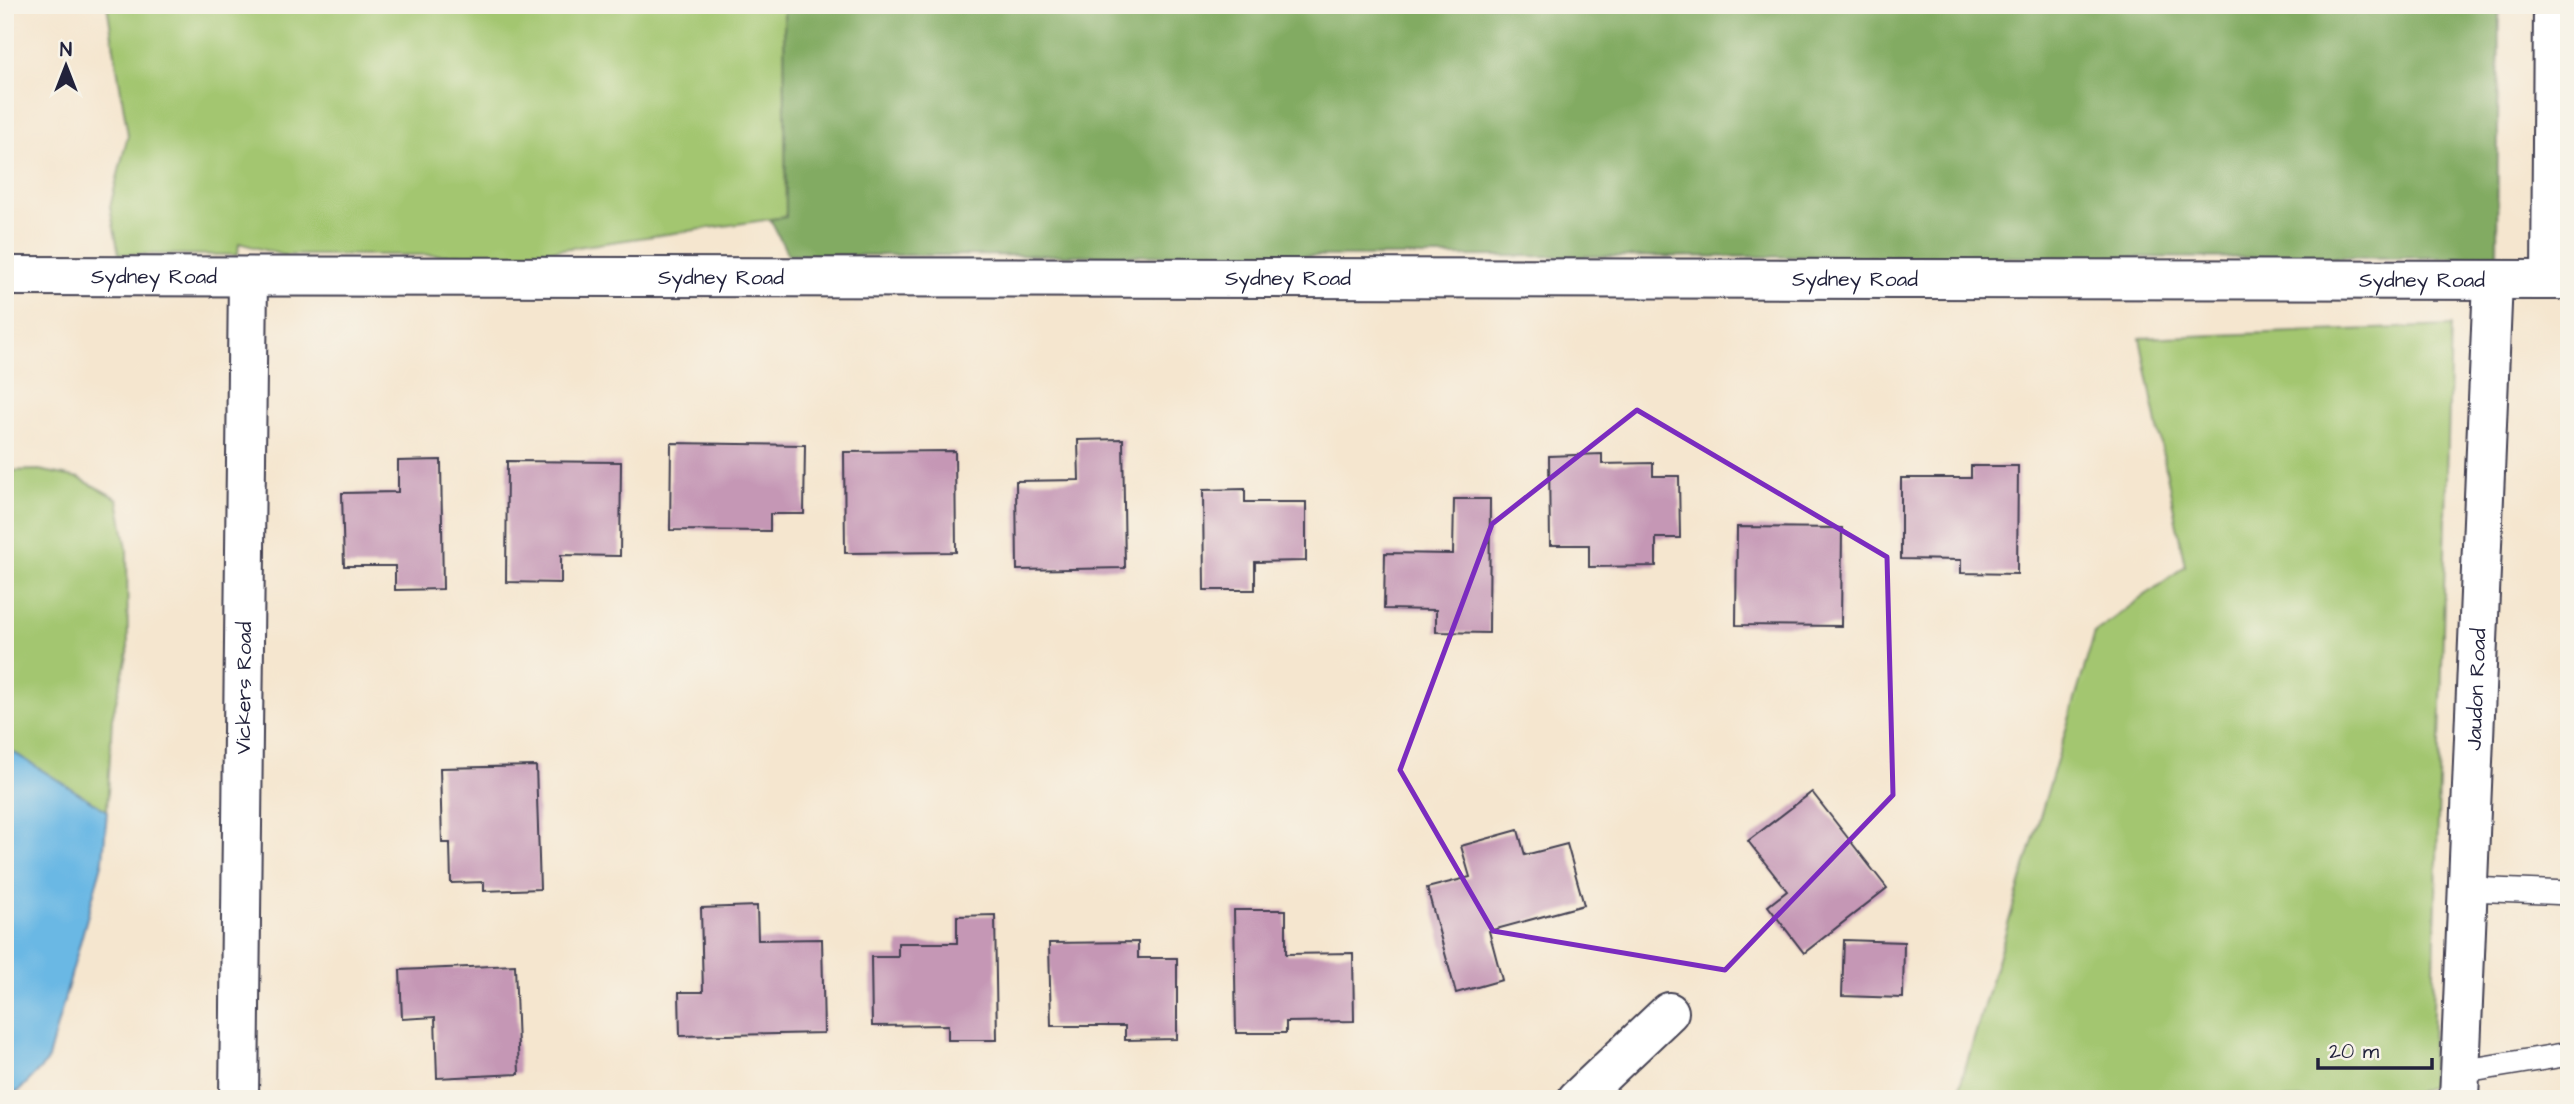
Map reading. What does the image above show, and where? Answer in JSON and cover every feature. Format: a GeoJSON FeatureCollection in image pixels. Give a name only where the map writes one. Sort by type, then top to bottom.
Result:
{"type":"FeatureCollection","features":[{"type":"Feature","properties":{"kind":"street"},"geometry":{"type":"LineString","coordinates":[[2553,5],[2560,280]]}},
{"type":"Feature","properties":{"kind":"street","name":"Sydney Road"},"geometry":{"type":"LineString","coordinates":[[5,276],[2560,280]]}},
{"type":"Feature","properties":{"kind":"street","name":"Vickers Road"},"geometry":{"type":"LineString","coordinates":[[239,1099],[248,277]]}},
{"type":"Feature","properties":{"kind":"street","name":"Jaudon Road"},"geometry":{"type":"LineString","coordinates":[[2460,1085],[2493,280]]}},
{"type":"Feature","properties":{"kind":"street"},"geometry":{"type":"LineString","coordinates":[[1577,1099],[1669,1012]]}},
{"type":"Feature","properties":{"kind":"lane"},"geometry":{"type":"LineString","coordinates":[[2468,889],[2569,893]]}},
{"type":"Feature","properties":{"kind":"lane"},"geometry":{"type":"LineString","coordinates":[[2460,1085],[2569,1054]]}},
{"type":"Feature","properties":{"kind":"highlighted area"},"geometry":{"type":"Polygon","coordinates":[[[1637,410],[1887,557],[1893,795],[1725,970],[1493,931],[1400,770],[1492,524],[1637,410]]]}},
{"type":"Feature","properties":{"kind":"green space"},"geometry":{"type":"Polygon","coordinates":[[[107,5],[784,5],[786,217],[521,255],[283,255],[239,243],[238,255],[119,254],[110,207],[128,135],[107,5]]]}},
{"type":"Feature","properties":{"kind":"green space"},"geometry":{"type":"Polygon","coordinates":[[[784,5],[2499,5],[2497,258],[788,255],[770,219],[786,217],[784,5]]]}},
{"type":"Feature","properties":{"kind":"green space"},"geometry":{"type":"Polygon","coordinates":[[[2451,326],[2431,1086],[2401,1099],[1956,1099],[2095,632],[2185,566],[2140,338],[2451,326]]]}},
{"type":"Feature","properties":{"kind":"green space"},"geometry":{"type":"Polygon","coordinates":[[[39,470],[79,478],[118,499],[127,549],[128,652],[112,718],[107,811],[5,747],[5,471],[39,470]]]}},
{"type":"Feature","properties":{"kind":"water"},"geometry":{"type":"Polygon","coordinates":[[[5,747],[107,811],[103,860],[47,1062],[19,1091],[5,1095],[5,747]]]}},
{"type":"Feature","properties":{"kind":"building"},"geometry":{"type":"Polygon","coordinates":[[[1123,439],[1125,568],[1017,570],[1016,481],[1079,480],[1078,440],[1123,439]]]}},
{"type":"Feature","properties":{"kind":"building"},"geometry":{"type":"Polygon","coordinates":[[[671,443],[805,445],[804,514],[770,514],[770,531],[670,530],[671,443]]]}},
{"type":"Feature","properties":{"kind":"building"},"geometry":{"type":"Polygon","coordinates":[[[955,451],[956,552],[845,553],[844,452],[955,451]]]}},
{"type":"Feature","properties":{"kind":"building"},"geometry":{"type":"Polygon","coordinates":[[[1602,454],[1602,464],[1653,463],[1653,476],[1679,476],[1680,538],[1656,538],[1656,566],[1589,567],[1589,545],[1550,545],[1549,456],[1602,454]]]}},
{"type":"Feature","properties":{"kind":"building"},"geometry":{"type":"Polygon","coordinates":[[[441,460],[443,589],[395,590],[395,566],[344,566],[342,493],[398,492],[398,461],[441,460]]]}},
{"type":"Feature","properties":{"kind":"building"},"geometry":{"type":"Polygon","coordinates":[[[507,461],[621,462],[620,556],[561,555],[561,583],[506,582],[507,461]]]}},
{"type":"Feature","properties":{"kind":"building"},"geometry":{"type":"Polygon","coordinates":[[[1971,466],[2018,466],[2017,574],[1961,573],[1961,560],[1901,559],[1901,478],[1971,478],[1971,466]]]}},
{"type":"Feature","properties":{"kind":"building"},"geometry":{"type":"Polygon","coordinates":[[[1245,489],[1245,502],[1306,502],[1306,561],[1255,562],[1255,590],[1204,590],[1203,490],[1245,489]]]}},
{"type":"Feature","properties":{"kind":"building"},"geometry":{"type":"Polygon","coordinates":[[[1454,499],[1490,499],[1489,633],[1436,632],[1436,610],[1384,609],[1385,553],[1453,554],[1454,499]]]}},
{"type":"Feature","properties":{"kind":"building"},"geometry":{"type":"Polygon","coordinates":[[[1737,527],[1842,528],[1841,626],[1736,625],[1737,527]]]}},
{"type":"Feature","properties":{"kind":"building"},"geometry":{"type":"Polygon","coordinates":[[[536,766],[540,889],[484,891],[484,882],[451,883],[450,843],[442,843],[440,768],[536,766]]]}},
{"type":"Feature","properties":{"kind":"building"},"geometry":{"type":"Polygon","coordinates":[[[1812,792],[1887,888],[1804,953],[1768,906],[1787,891],[1748,841],[1812,792]]]}},
{"type":"Feature","properties":{"kind":"building"},"geometry":{"type":"Polygon","coordinates":[[[1518,830],[1525,855],[1567,844],[1584,905],[1489,931],[1502,980],[1456,993],[1427,888],[1470,877],[1461,846],[1518,830]]]}},
{"type":"Feature","properties":{"kind":"building"},"geometry":{"type":"Polygon","coordinates":[[[757,906],[758,940],[822,939],[824,1033],[680,1036],[679,992],[703,992],[701,908],[757,906]]]}},
{"type":"Feature","properties":{"kind":"building"},"geometry":{"type":"Polygon","coordinates":[[[1234,910],[1286,910],[1286,954],[1353,953],[1354,1021],[1286,1022],[1286,1033],[1236,1033],[1234,910]]]}},
{"type":"Feature","properties":{"kind":"building"},"geometry":{"type":"Polygon","coordinates":[[[995,915],[997,1040],[948,1040],[948,1025],[872,1026],[871,957],[898,957],[898,943],[957,943],[957,916],[995,915]]]}},
{"type":"Feature","properties":{"kind":"building"},"geometry":{"type":"Polygon","coordinates":[[[1844,940],[1904,942],[1903,998],[1842,996],[1844,940]]]}},
{"type":"Feature","properties":{"kind":"building"},"geometry":{"type":"Polygon","coordinates":[[[1138,942],[1138,958],[1177,958],[1177,1039],[1125,1040],[1125,1026],[1051,1026],[1049,943],[1138,942]]]}},
{"type":"Feature","properties":{"kind":"building"},"geometry":{"type":"Polygon","coordinates":[[[515,965],[519,1074],[437,1078],[435,1017],[402,1019],[400,970],[515,965]]]}}]}
